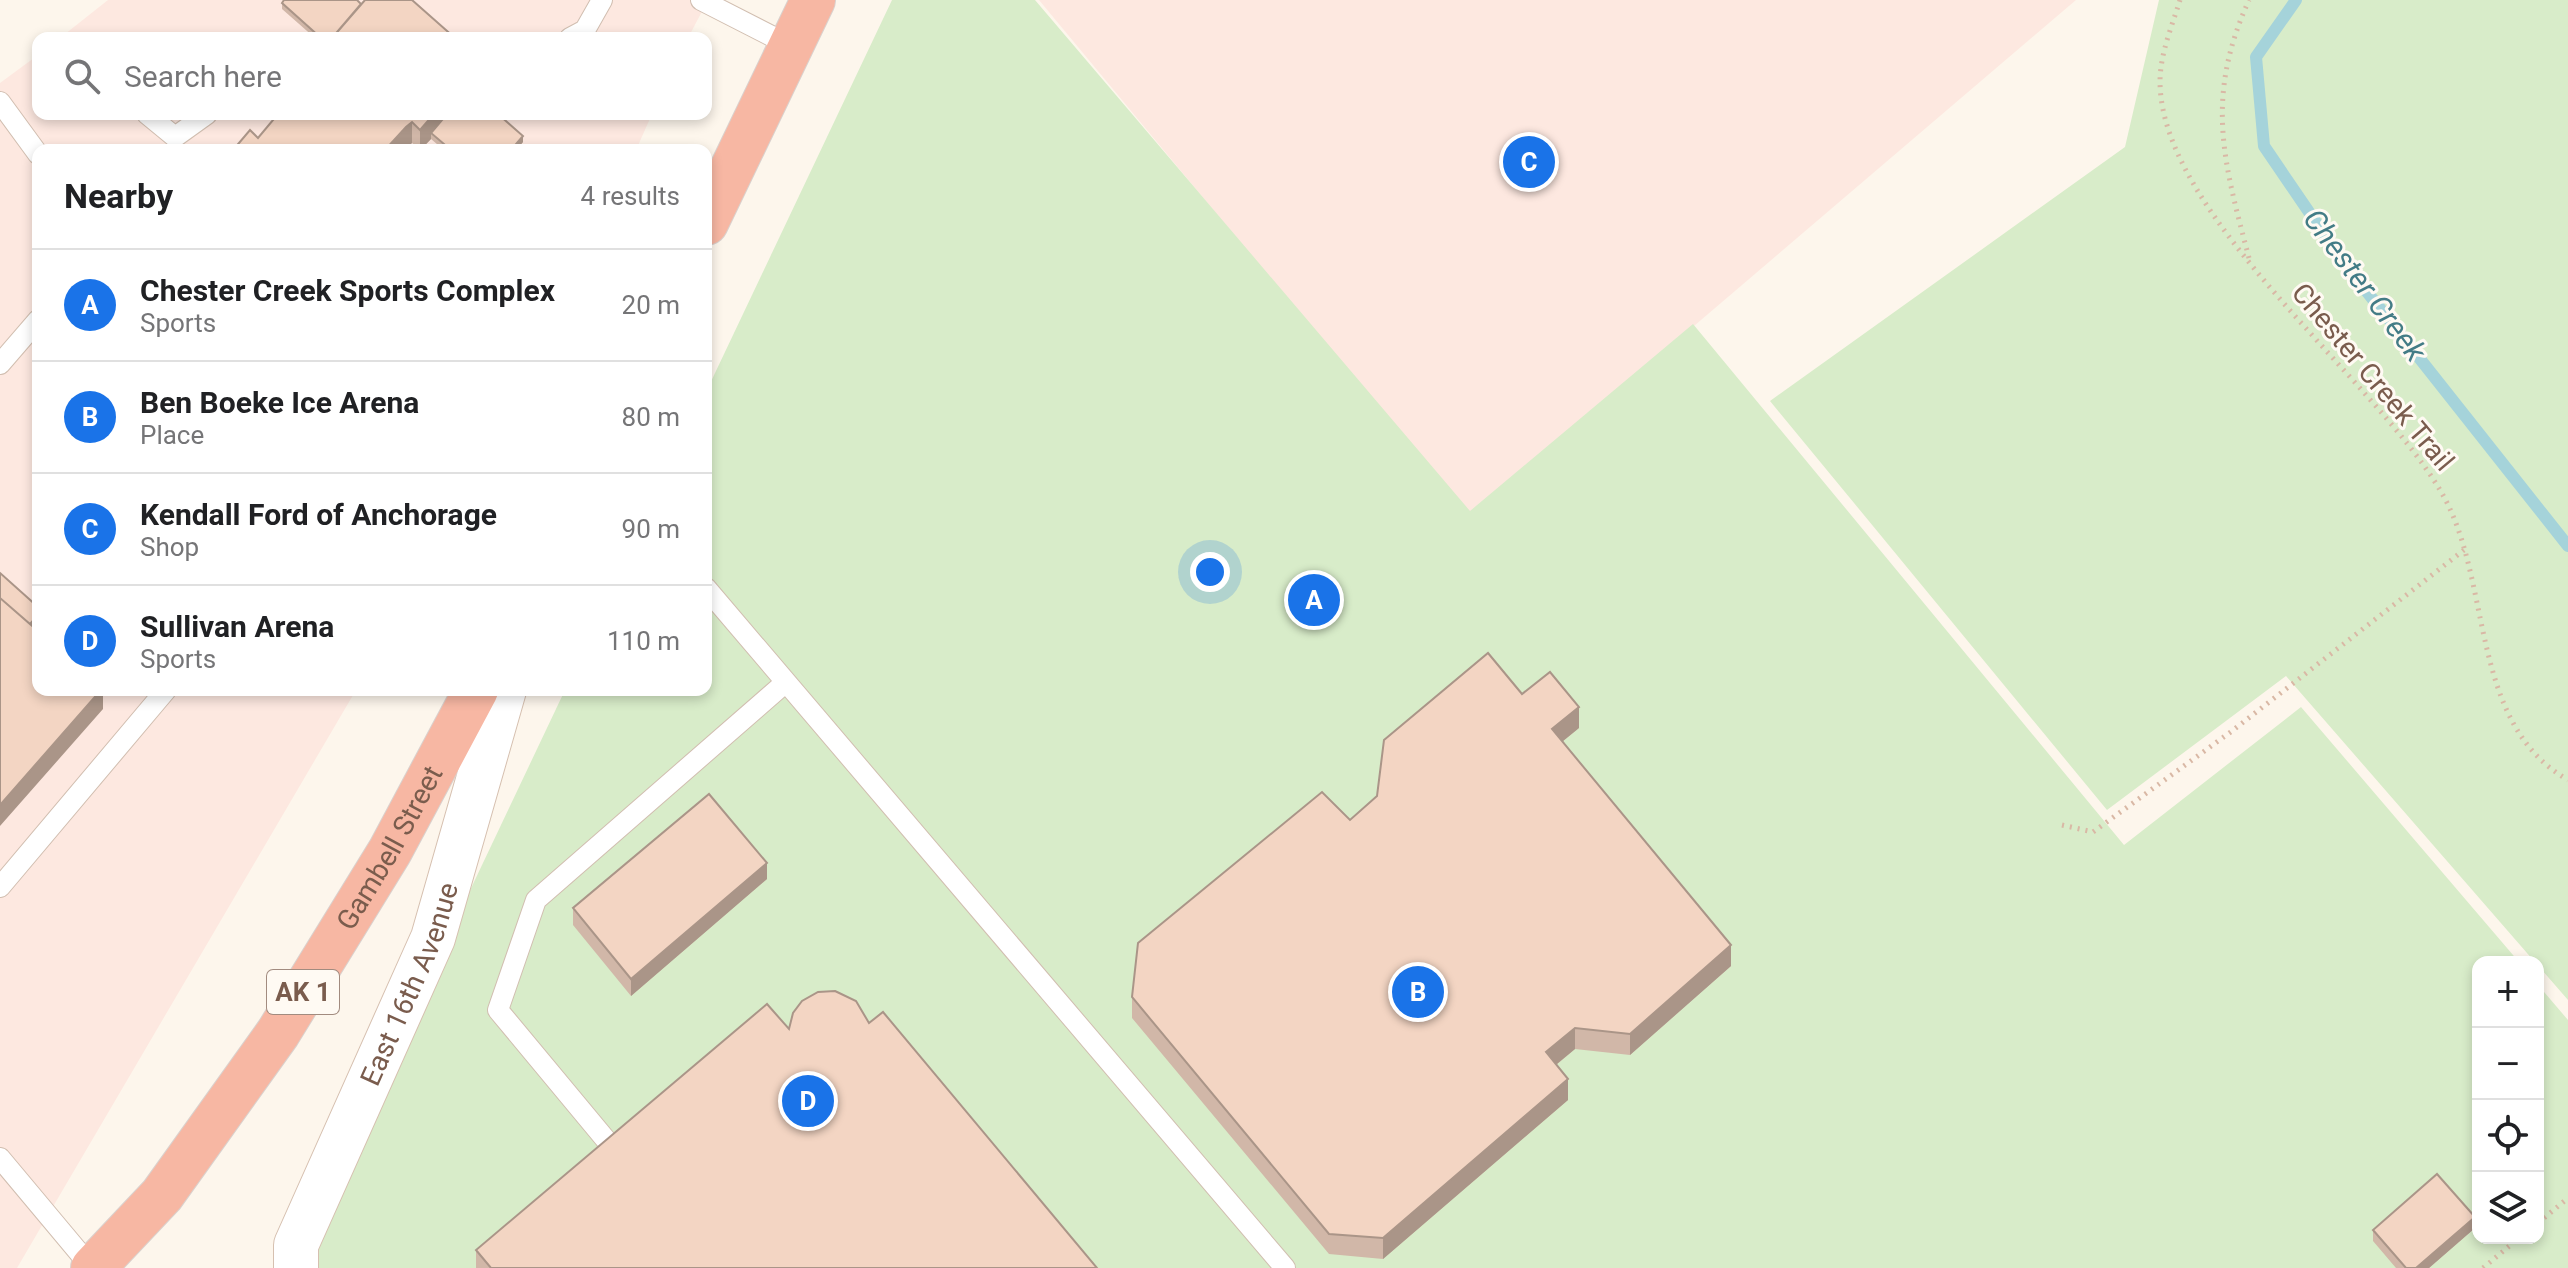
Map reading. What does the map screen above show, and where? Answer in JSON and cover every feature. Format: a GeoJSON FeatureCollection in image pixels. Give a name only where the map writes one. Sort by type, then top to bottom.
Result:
{"type":"FeatureCollection","features":[{"type":"Feature","properties":{"kind":"highway"},"geometry":{"type":"LineString","coordinates":[[712,211],[813,0]]}},
{"type":"Feature","properties":{"kind":"highway","name":"Gambell Street"},"geometry":{"type":"LineString","coordinates":[[92,1268],[162,1195],[278,1033],[390,851],[473,696]]}},
{"type":"Feature","properties":{"kind":"street","name":"East 16th Avenue"},"geometry":{"type":"LineString","coordinates":[[296,1268],[296,1245],[433,938],[502,696]]}},
{"type":"Feature","properties":{"kind":"lane"},"geometry":{"type":"LineString","coordinates":[[581,32],[602,0]]}},
{"type":"Feature","properties":{"kind":"lane"},"geometry":{"type":"LineString","coordinates":[[701,0],[791,46]]}},
{"type":"Feature","properties":{"kind":"lane"},"geometry":{"type":"LineString","coordinates":[[0,102],[32,146]]}},
{"type":"Feature","properties":{"kind":"lane"},"geometry":{"type":"LineString","coordinates":[[154,120],[175,137],[199,120]]}},
{"type":"Feature","properties":{"kind":"lane"},"geometry":{"type":"LineString","coordinates":[[0,364],[32,327]]}},
{"type":"Feature","properties":{"kind":"lane"},"geometry":{"type":"LineString","coordinates":[[712,595],[1285,1268]]}},
{"type":"Feature","properties":{"kind":"lane"},"geometry":{"type":"LineString","coordinates":[[616,1152],[498,1010],[536,900],[786,682]]}},
{"type":"Feature","properties":{"kind":"lane"},"geometry":{"type":"LineString","coordinates":[[0,887],[161,696]]}},
{"type":"Feature","properties":{"kind":"lane"},"geometry":{"type":"LineString","coordinates":[[0,1158],[92,1268]]}},
{"type":"Feature","properties":{"kind":"path","name":"Chester Creek Trail"},"geometry":{"type":"LineString","coordinates":[[2180,0],[2165,46],[2160,81],[2164,110],[2178,153],[2198,191],[2250,263],[2415,452],[2441,491],[2457,525],[2506,711],[2525,745],[2568,780]]}},
{"type":"Feature","properties":{"kind":"path"},"geometry":{"type":"LineString","coordinates":[[2249,0],[2232,38],[2220,110],[2221,147],[2250,263]]}},
{"type":"Feature","properties":{"kind":"path"},"geometry":{"type":"LineString","coordinates":[[2062,825],[2093,832],[2257,712],[2464,550]]}},
{"type":"Feature","properties":{"kind":"path"},"geometry":{"type":"LineString","coordinates":[[2544,1218],[2568,1198]]}},
{"type":"Feature","properties":{"kind":"path"},"geometry":{"type":"LineString","coordinates":[[2483,1268],[2512,1244]]}},
{"type":"Feature","properties":{"kind":"shaded area"},"geometry":{"type":"Polygon","coordinates":[[[108,0],[708,0],[691,32],[68,32],[108,0]]]}},
{"type":"Feature","properties":{"kind":"shaded area"},"geometry":{"type":"Polygon","coordinates":[[[1039,0],[2076,0],[1469,518],[1039,0]]]}},
{"type":"Feature","properties":{"kind":"shaded area"},"geometry":{"type":"Polygon","coordinates":[[[32,59],[32,120],[649,120],[639,144],[32,144],[32,696],[352,696],[17,1268],[0,1268],[0,83],[32,59]]]}},
{"type":"Feature","properties":{"kind":"green space"},"geometry":{"type":"Polygon","coordinates":[[[892,0],[1035,0],[1470,511],[1693,324],[2124,845],[2301,707],[2514,956],[2472,956],[2472,1244],[2544,1244],[2544,992],[2568,1020],[2568,1268],[291,1268],[562,696],[712,696],[712,379],[892,0]]]}},
{"type":"Feature","properties":{"kind":"green space"},"geometry":{"type":"Polygon","coordinates":[[[2159,0],[2568,0],[2568,1000],[2544,972],[2544,956],[2530,956],[2286,676],[2107,810],[1770,401],[2125,147],[2159,0]]]}},
{"type":"Feature","properties":{"kind":"building"},"geometry":{"type":"Polygon","coordinates":[[[284,0],[357,0],[361,4],[337,32],[314,32],[282,3],[284,0]]]}},
{"type":"Feature","properties":{"kind":"building"},"geometry":{"type":"Polygon","coordinates":[[[365,0],[412,0],[448,32],[337,32],[365,0]]]}},
{"type":"Feature","properties":{"kind":"building"},"geometry":{"type":"Polygon","coordinates":[[[273,120],[429,120],[420,130],[412,122],[390,144],[238,144],[250,130],[258,138],[273,120]]]}},
{"type":"Feature","properties":{"kind":"building"},"geometry":{"type":"Polygon","coordinates":[[[442,120],[505,120],[523,136],[516,144],[444,144],[431,133],[442,120]]]}},
{"type":"Feature","properties":{"kind":"building"},"geometry":{"type":"Polygon","coordinates":[[[0,573],[32,602],[32,622],[30,624],[0,598],[0,573]]]}},
{"type":"Feature","properties":{"kind":"building"},"geometry":{"type":"Polygon","coordinates":[[[0,598],[32,626],[32,696],[96,696],[0,805],[0,598]]]}},
{"type":"Feature","properties":{"kind":"building"},"geometry":{"type":"Polygon","coordinates":[[[1488,653],[1522,694],[1550,672],[1579,707],[1552,729],[1731,945],[1630,1034],[1575,1028],[1546,1052],[1568,1079],[1383,1238],[1329,1234],[1132,997],[1138,943],[1322,792],[1350,820],[1377,796],[1384,740],[1488,653]]]}},
{"type":"Feature","properties":{"kind":"building"},"geometry":{"type":"Polygon","coordinates":[[[709,794],[767,863],[631,979],[573,908],[709,794]]]}},
{"type":"Feature","properties":{"kind":"building"},"geometry":{"type":"Polygon","coordinates":[[[835,991],[856,1001],[869,1023],[883,1012],[1097,1268],[491,1268],[476,1250],[767,1004],[789,1029],[793,1013],[802,1001],[818,992],[835,991]]]}},
{"type":"Feature","properties":{"kind":"building"},"geometry":{"type":"Polygon","coordinates":[[[2437,1174],[2472,1214],[2472,1220],[2416,1268],[2406,1268],[2373,1230],[2437,1174]]]}},
{"type":"Feature","properties":{"kind":"waterway","name":"Chester Creek"},"geometry":{"type":"LineString","coordinates":[[2296,0],[2256,57],[2264,146],[2341,259],[2568,546]]}},
{"type":"Feature","properties":{"kind":"place","name":"Kendall Ford of Anchorage"},"geometry":{"type":"Point","coordinates":[1529,162]}},
{"type":"Feature","properties":{"kind":"place","name":"Chester Creek Sports Complex"},"geometry":{"type":"Point","coordinates":[1314,600]}},
{"type":"Feature","properties":{"kind":"place","name":"Ben Boeke Ice Arena"},"geometry":{"type":"Point","coordinates":[1418,992]}},
{"type":"Feature","properties":{"kind":"place","name":"Sullivan Arena"},"geometry":{"type":"Point","coordinates":[808,1101]}}]}
